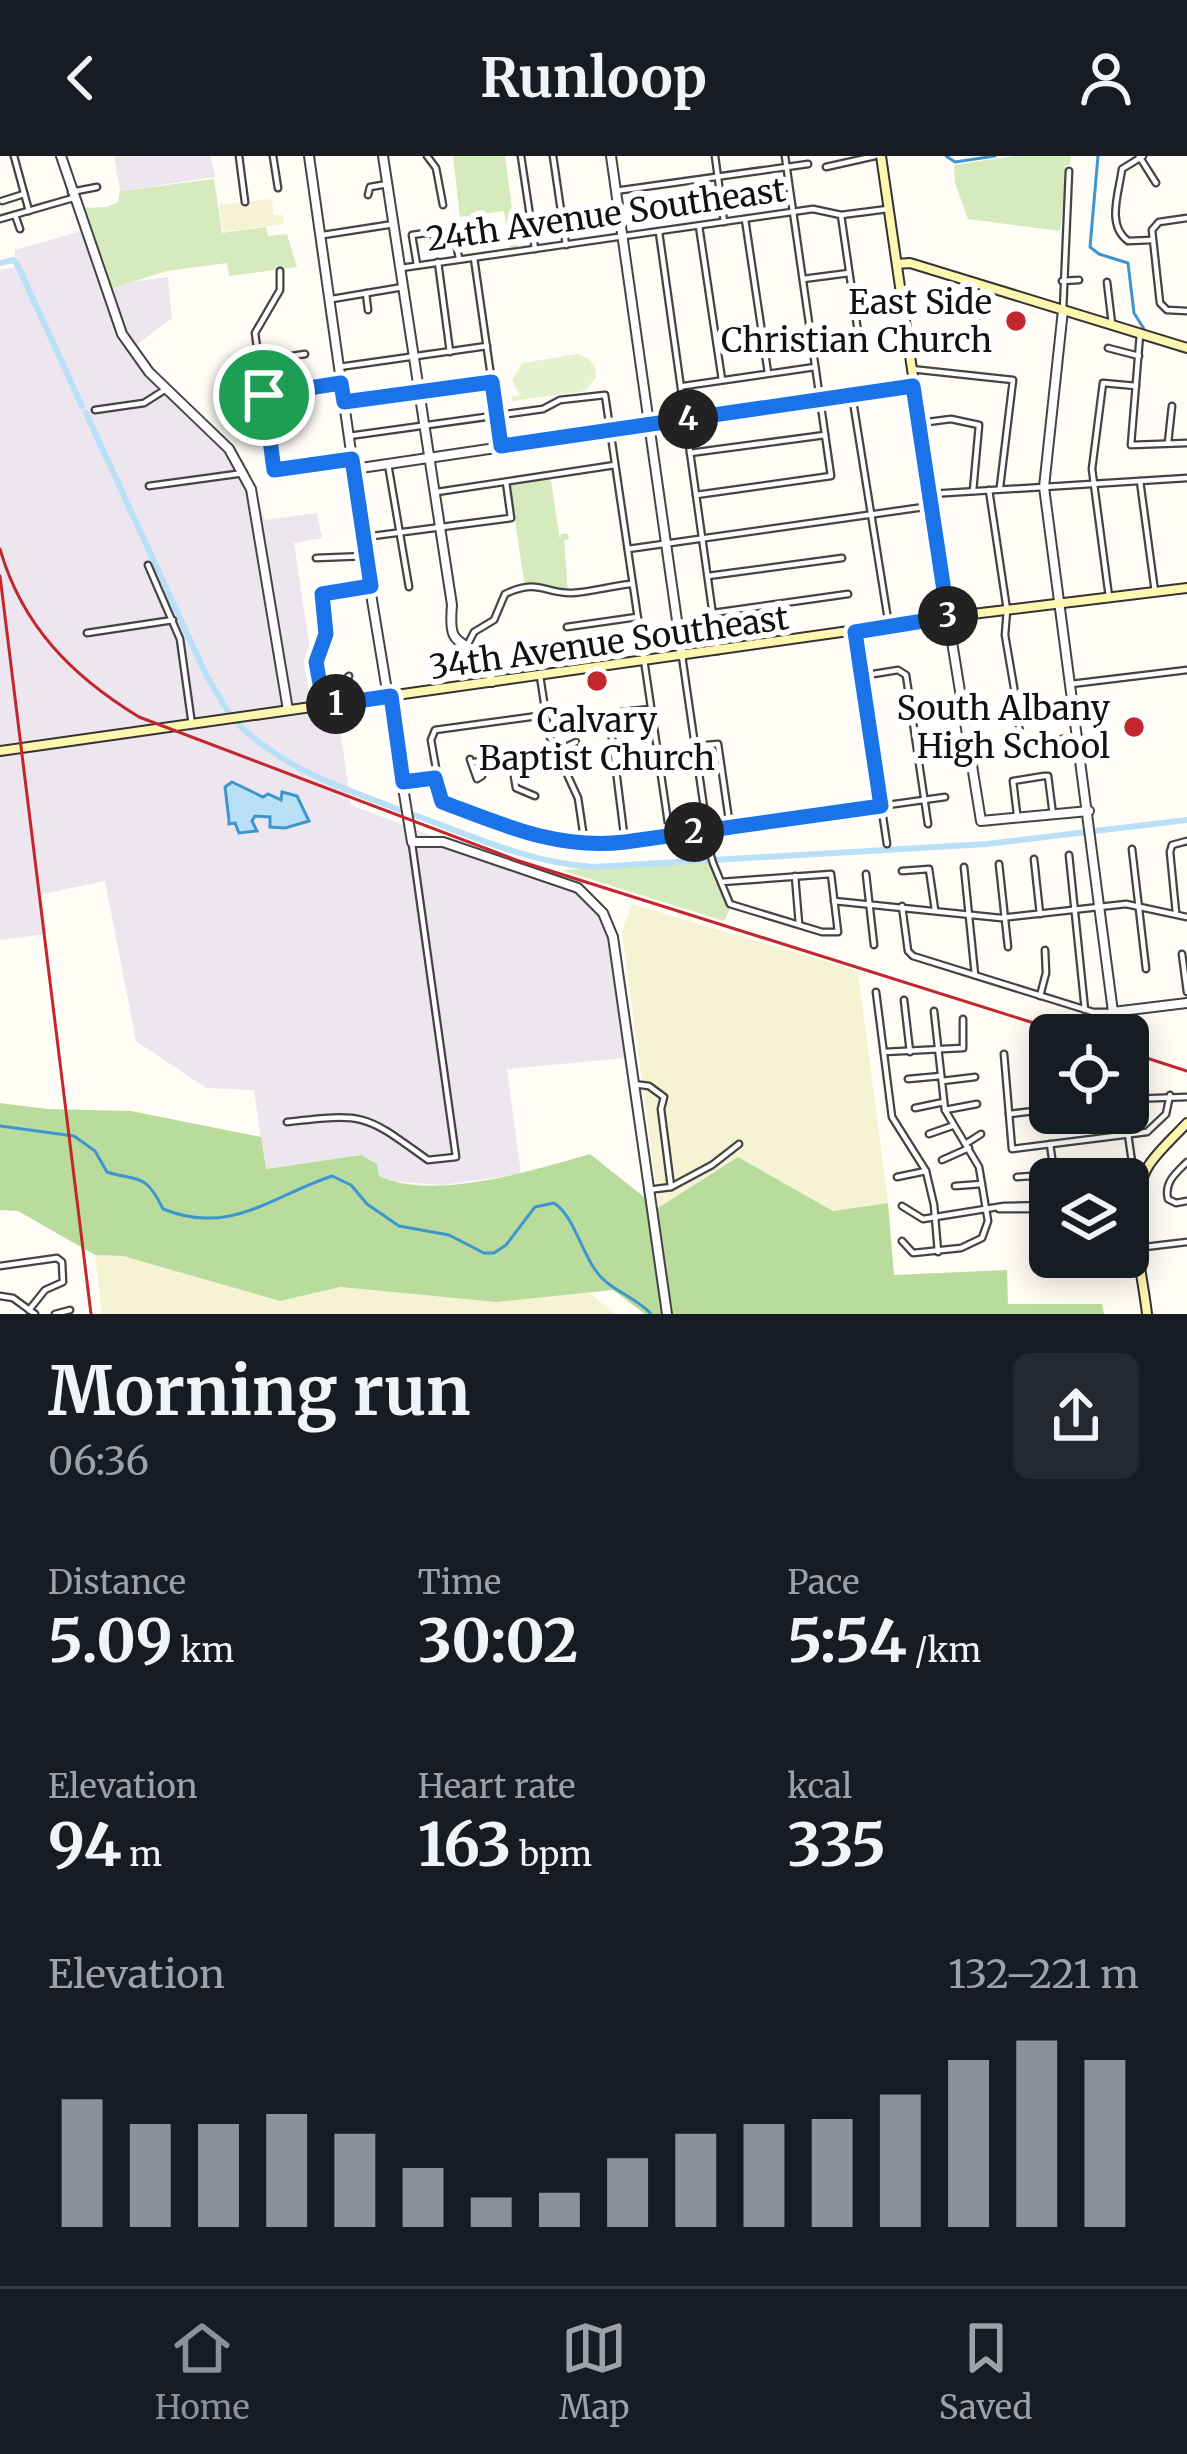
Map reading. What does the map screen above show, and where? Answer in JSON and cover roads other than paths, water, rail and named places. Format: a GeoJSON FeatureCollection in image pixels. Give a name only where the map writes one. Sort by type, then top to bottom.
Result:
{"type":"FeatureCollection","features":[{"type":"Feature","properties":{"kind":"main road"},"geometry":{"type":"LineString","coordinates":[[878,156],[948,617]]}},
{"type":"Feature","properties":{"kind":"main road"},"geometry":{"type":"LineString","coordinates":[[897,264],[910,263],[1187,348]]}},
{"type":"Feature","properties":{"kind":"main road","name":"34th Avenue Southeast"},"geometry":{"type":"LineString","coordinates":[[0,752],[948,617],[1187,588]]}},
{"type":"Feature","properties":{"kind":"main road"},"geometry":{"type":"LineString","coordinates":[[1149,1166],[1187,1123]]}},
{"type":"Feature","properties":{"kind":"main road"},"geometry":{"type":"LineString","coordinates":[[1143,1278],[1147,1314]]}},
{"type":"Feature","properties":{"kind":"street"},"geometry":{"type":"LineString","coordinates":[[14,156],[29,211]]}},
{"type":"Feature","properties":{"kind":"street"},"geometry":{"type":"LineString","coordinates":[[61,156],[122,334],[166,389],[211,428],[244,473],[257,510],[288,710]]}},
{"type":"Feature","properties":{"kind":"street"},"geometry":{"type":"LineString","coordinates":[[239,156],[245,202]]}},
{"type":"Feature","properties":{"kind":"street"},"geometry":{"type":"LineString","coordinates":[[273,156],[278,188]]}},
{"type":"Feature","properties":{"kind":"street"},"geometry":{"type":"LineString","coordinates":[[287,1122],[349,1115],[374,1121],[428,1160],[456,1157],[309,156]]}},
{"type":"Feature","properties":{"kind":"street"},"geometry":{"type":"LineString","coordinates":[[383,156],[452,605],[450,629],[455,641],[486,660],[492,682]]}},
{"type":"Feature","properties":{"kind":"street"},"geometry":{"type":"LineString","coordinates":[[427,156],[436,168],[443,205]]}},
{"type":"Feature","properties":{"kind":"street"},"geometry":{"type":"LineString","coordinates":[[521,156],[535,249]]}},
{"type":"Feature","properties":{"kind":"street"},"geometry":{"type":"LineString","coordinates":[[553,156],[566,245]]}},
{"type":"Feature","properties":{"kind":"street"},"geometry":{"type":"LineString","coordinates":[[611,156],[712,859],[721,882],[734,907],[838,932],[831,874],[721,882]]}},
{"type":"Feature","properties":{"kind":"street"},"geometry":{"type":"LineString","coordinates":[[715,156],[724,222]]}},
{"type":"Feature","properties":{"kind":"street"},"geometry":{"type":"LineString","coordinates":[[696,495],[831,476],[785,156]]}},
{"type":"Feature","properties":{"kind":"street"},"geometry":{"type":"LineString","coordinates":[[826,167],[878,156]]}},
{"type":"Feature","properties":{"kind":"street"},"geometry":{"type":"LineString","coordinates":[[1153,240],[1128,241],[1118,233],[1114,221],[1122,169],[1141,157],[1156,183]]}},
{"type":"Feature","properties":{"kind":"street"},"geometry":{"type":"LineString","coordinates":[[616,191],[808,164]]}},
{"type":"Feature","properties":{"kind":"street"},"geometry":{"type":"LineString","coordinates":[[1070,171],[1063,310],[1044,487],[1113,1012]]}},
{"type":"Feature","properties":{"kind":"street"},"geometry":{"type":"LineString","coordinates":[[368,195],[370,187],[388,184]]}},
{"type":"Feature","properties":{"kind":"street"},"geometry":{"type":"LineString","coordinates":[[0,219],[97,187]]}},
{"type":"Feature","properties":{"kind":"street"},"geometry":{"type":"LineString","coordinates":[[233,194],[244,192]]}},
{"type":"Feature","properties":{"kind":"street"},"geometry":{"type":"LineString","coordinates":[[2,201],[24,194]]}},
{"type":"Feature","properties":{"kind":"street","name":"24th Avenue Southeast"},"geometry":{"type":"LineString","coordinates":[[401,268],[818,209],[841,214],[889,209]]}},
{"type":"Feature","properties":{"kind":"street"},"geometry":{"type":"LineString","coordinates":[[15,214],[20,229]]}},
{"type":"Feature","properties":{"kind":"street"},"geometry":{"type":"LineString","coordinates":[[841,214],[859,339]]}},
{"type":"Feature","properties":{"kind":"street"},"geometry":{"type":"LineString","coordinates":[[745,219],[768,373]]}},
{"type":"Feature","properties":{"kind":"street"},"geometry":{"type":"LineString","coordinates":[[1187,220],[1159,222],[1152,230],[1158,299],[1162,308],[1187,311]]}},
{"type":"Feature","properties":{"kind":"street"},"geometry":{"type":"LineString","coordinates":[[321,235],[394,224]]}},
{"type":"Feature","properties":{"kind":"street"},"geometry":{"type":"LineString","coordinates":[[699,226],[722,380]]}},
{"type":"Feature","properties":{"kind":"street"},"geometry":{"type":"LineString","coordinates":[[396,237],[455,230],[460,260]]}},
{"type":"Feature","properties":{"kind":"street"},"geometry":{"type":"LineString","coordinates":[[433,232],[436,248]]}},
{"type":"Feature","properties":{"kind":"street"},"geometry":{"type":"LineString","coordinates":[[659,232],[718,651]]}},
{"type":"Feature","properties":{"kind":"street"},"geometry":{"type":"LineString","coordinates":[[412,235],[417,265]]}},
{"type":"Feature","properties":{"kind":"street"},"geometry":{"type":"LineString","coordinates":[[474,258],[501,446]]}},
{"type":"Feature","properties":{"kind":"street"},"geometry":{"type":"LineString","coordinates":[[437,262],[450,352]]}},
{"type":"Feature","properties":{"kind":"street"},"geometry":{"type":"LineString","coordinates":[[280,271],[280,290],[255,334],[274,470],[388,464],[913,386]]}},
{"type":"Feature","properties":{"kind":"street"},"geometry":{"type":"LineString","coordinates":[[803,279],[849,273]]}},
{"type":"Feature","properties":{"kind":"street"},"geometry":{"type":"LineString","coordinates":[[1062,281],[1079,280]]}},
{"type":"Feature","properties":{"kind":"street"},"geometry":{"type":"LineString","coordinates":[[1107,282],[1112,324]]}},
{"type":"Feature","properties":{"kind":"street","name":"24th Avenue Southeast"},"geometry":{"type":"LineString","coordinates":[[330,299],[404,287]]}},
{"type":"Feature","properties":{"kind":"street"},"geometry":{"type":"LineString","coordinates":[[971,338],[983,287]]}},
{"type":"Feature","properties":{"kind":"street"},"geometry":{"type":"LineString","coordinates":[[366,293],[368,310]]}},
{"type":"Feature","properties":{"kind":"street"},"geometry":{"type":"LineString","coordinates":[[1140,334],[1131,445],[1187,442]]}},
{"type":"Feature","properties":{"kind":"street"},"geometry":{"type":"LineString","coordinates":[[339,367],[487,346]]}},
{"type":"Feature","properties":{"kind":"street"},"geometry":{"type":"LineString","coordinates":[[1108,348],[1139,356]]}},
{"type":"Feature","properties":{"kind":"street"},"geometry":{"type":"LineString","coordinates":[[258,361],[304,354]]}},
{"type":"Feature","properties":{"kind":"street"},"geometry":{"type":"LineString","coordinates":[[682,386],[815,367]]}},
{"type":"Feature","properties":{"kind":"street"},"geometry":{"type":"LineString","coordinates":[[911,369],[1012,380],[1000,488]]}},
{"type":"Feature","properties":{"kind":"street"},"geometry":{"type":"LineString","coordinates":[[344,402],[492,382]]}},
{"type":"Feature","properties":{"kind":"street"},"geometry":{"type":"LineString","coordinates":[[264,395],[341,383]]}},
{"type":"Feature","properties":{"kind":"street"},"geometry":{"type":"LineString","coordinates":[[1109,597],[1092,469],[1102,383],[1136,386]]}},
{"type":"Feature","properties":{"kind":"street"},"geometry":{"type":"LineString","coordinates":[[95,410],[145,403],[166,389]]}},
{"type":"Feature","properties":{"kind":"street"},"geometry":{"type":"LineString","coordinates":[[349,436],[543,409],[560,400],[605,395],[670,836]]}},
{"type":"Feature","properties":{"kind":"street"},"geometry":{"type":"LineString","coordinates":[[852,395],[890,626]]}},
{"type":"Feature","properties":{"kind":"street"},"geometry":{"type":"LineString","coordinates":[[1168,443],[1172,406]]}},
{"type":"Feature","properties":{"kind":"street"},"geometry":{"type":"LineString","coordinates":[[919,423],[946,419],[979,425],[973,490]]}},
{"type":"Feature","properties":{"kind":"street"},"geometry":{"type":"LineString","coordinates":[[690,453],[825,435]]}},
{"type":"Feature","properties":{"kind":"street"},"geometry":{"type":"LineString","coordinates":[[388,464],[409,587]]}},
{"type":"Feature","properties":{"kind":"street"},"geometry":{"type":"LineString","coordinates":[[432,492],[615,464]]}},
{"type":"Feature","properties":{"kind":"street"},"geometry":{"type":"LineString","coordinates":[[149,486],[244,473]]}},
{"type":"Feature","properties":{"kind":"street"},"geometry":{"type":"LineString","coordinates":[[930,494],[1187,478]]}},
{"type":"Feature","properties":{"kind":"street"},"geometry":{"type":"LineString","coordinates":[[1140,481],[1155,592]]}},
{"type":"Feature","properties":{"kind":"street"},"geometry":{"type":"LineString","coordinates":[[365,537],[511,518],[506,482]]}},
{"type":"Feature","properties":{"kind":"street"},"geometry":{"type":"LineString","coordinates":[[989,490],[1018,711]]}},
{"type":"Feature","properties":{"kind":"street"},"geometry":{"type":"LineString","coordinates":[[628,549],[931,506]]}},
{"type":"Feature","properties":{"kind":"street"},"geometry":{"type":"LineString","coordinates":[[316,558],[366,556]]}},
{"type":"Feature","properties":{"kind":"street"},"geometry":{"type":"LineString","coordinates":[[708,576],[842,558]]}},
{"type":"Feature","properties":{"kind":"street"},"geometry":{"type":"LineString","coordinates":[[148,565],[182,643],[192,725]]}},
{"type":"Feature","properties":{"kind":"street"},"geometry":{"type":"LineString","coordinates":[[466,648],[474,632],[494,620],[505,594],[515,590],[548,585],[568,593],[633,584]]}},
{"type":"Feature","properties":{"kind":"street"},"geometry":{"type":"LineString","coordinates":[[324,706],[316,662],[326,634],[322,594],[371,586]]}},
{"type":"Feature","properties":{"kind":"street"},"geometry":{"type":"LineString","coordinates":[[713,613],[848,595]]}},
{"type":"Feature","properties":{"kind":"street"},"geometry":{"type":"LineString","coordinates":[[567,627],[637,617]]}},
{"type":"Feature","properties":{"kind":"street"},"geometry":{"type":"LineString","coordinates":[[948,617],[982,823],[1089,811]]}},
{"type":"Feature","properties":{"kind":"street"},"geometry":{"type":"LineString","coordinates":[[87,632],[173,620]]}},
{"type":"Feature","properties":{"kind":"street"},"geometry":{"type":"LineString","coordinates":[[855,632],[887,844]]}},
{"type":"Feature","properties":{"kind":"street"},"geometry":{"type":"LineString","coordinates":[[1071,684],[1187,670]]}},
{"type":"Feature","properties":{"kind":"street"},"geometry":{"type":"LineString","coordinates":[[861,676],[904,671],[928,824]]}},
{"type":"Feature","properties":{"kind":"street"},"geometry":{"type":"LineString","coordinates":[[320,683],[349,676]]}},
{"type":"Feature","properties":{"kind":"street"},"geometry":{"type":"LineString","coordinates":[[540,676],[544,715],[578,798],[585,845]]}},
{"type":"Feature","properties":{"kind":"street"},"geometry":{"type":"LineString","coordinates":[[625,842],[609,728],[622,712],[651,709]]}},
{"type":"Feature","properties":{"kind":"street"},"geometry":{"type":"LineString","coordinates":[[544,715],[439,728],[430,740],[442,802],[546,839],[585,845],[945,796]]}},
{"type":"Feature","properties":{"kind":"street"},"geometry":{"type":"LineString","coordinates":[[1019,728],[1022,744]]}},
{"type":"Feature","properties":{"kind":"street"},"geometry":{"type":"LineString","coordinates":[[1005,746],[1079,737]]}},
{"type":"Feature","properties":{"kind":"street"},"geometry":{"type":"LineString","coordinates":[[475,761],[557,751],[576,742]]}},
{"type":"Feature","properties":{"kind":"street"},"geometry":{"type":"LineString","coordinates":[[695,746],[718,744],[730,826]]}},
{"type":"Feature","properties":{"kind":"street"},"geometry":{"type":"LineString","coordinates":[[511,758],[516,788],[535,796]]}},
{"type":"Feature","properties":{"kind":"street"},"geometry":{"type":"LineString","coordinates":[[1018,819],[1013,781],[1048,776],[1053,815]]}},
{"type":"Feature","properties":{"kind":"street"},"geometry":{"type":"LineString","coordinates":[[403,782],[435,778]]}},
{"type":"Feature","properties":{"kind":"street"},"geometry":{"type":"LineString","coordinates":[[1176,914],[1169,855],[1172,845],[1187,841]]}},
{"type":"Feature","properties":{"kind":"street"},"geometry":{"type":"LineString","coordinates":[[412,842],[443,842],[578,888],[597,905],[613,937],[667,1314]]}},
{"type":"Feature","properties":{"kind":"street"},"geometry":{"type":"LineString","coordinates":[[1132,849],[1146,969]]}},
{"type":"Feature","properties":{"kind":"street"},"geometry":{"type":"LineString","coordinates":[[1069,855],[1085,1010]]}},
{"type":"Feature","properties":{"kind":"street"},"geometry":{"type":"LineString","coordinates":[[1034,859],[1040,914]]}},
{"type":"Feature","properties":{"kind":"street"},"geometry":{"type":"LineString","coordinates":[[999,864],[1008,947]]}},
{"type":"Feature","properties":{"kind":"street"},"geometry":{"type":"LineString","coordinates":[[964,867],[974,975]]}},
{"type":"Feature","properties":{"kind":"street"},"geometry":{"type":"LineString","coordinates":[[902,871],[930,871],[935,910]]}},
{"type":"Feature","properties":{"kind":"street"},"geometry":{"type":"LineString","coordinates":[[866,874],[874,945]]}},
{"type":"Feature","properties":{"kind":"street"},"geometry":{"type":"LineString","coordinates":[[796,876],[799,926]]}},
{"type":"Feature","properties":{"kind":"street"},"geometry":{"type":"LineString","coordinates":[[834,901],[1006,918],[1138,905],[1187,916]]}},
{"type":"Feature","properties":{"kind":"street"},"geometry":{"type":"LineString","coordinates":[[902,906],[910,953],[974,975],[1085,1010],[1113,1012],[1187,1003]]}},
{"type":"Feature","properties":{"kind":"street"},"geometry":{"type":"LineString","coordinates":[[1040,996],[1045,950]]}},
{"type":"Feature","properties":{"kind":"street"},"geometry":{"type":"LineString","coordinates":[[1182,954],[1187,992]]}},
{"type":"Feature","properties":{"kind":"street"},"geometry":{"type":"LineString","coordinates":[[876,992],[892,1117],[926,1171],[938,1252]]}},
{"type":"Feature","properties":{"kind":"street"},"geometry":{"type":"LineString","coordinates":[[904,1000],[910,1052]]}},
{"type":"Feature","properties":{"kind":"street"},"geometry":{"type":"LineString","coordinates":[[902,1241],[913,1253],[961,1248],[982,1238],[987,1210],[968,1145],[945,1106],[934,1011]]}},
{"type":"Feature","properties":{"kind":"street"},"geometry":{"type":"LineString","coordinates":[[884,1052],[963,1048],[963,1019]]}},
{"type":"Feature","properties":{"kind":"street"},"geometry":{"type":"LineString","coordinates":[[1004,1054],[1012,1149],[1127,1134],[1131,1158]]}},
{"type":"Feature","properties":{"kind":"street"},"geometry":{"type":"LineString","coordinates":[[908,1079],[975,1077]]}},
{"type":"Feature","properties":{"kind":"street"},"geometry":{"type":"LineString","coordinates":[[633,1084],[650,1086],[664,1097],[661,1109],[671,1187]]}},
{"type":"Feature","properties":{"kind":"street"},"geometry":{"type":"LineString","coordinates":[[1149,1129],[1166,1114],[1170,1095]]}},
{"type":"Feature","properties":{"kind":"street"},"geometry":{"type":"LineString","coordinates":[[1149,1097],[1187,1097]]}},
{"type":"Feature","properties":{"kind":"street"},"geometry":{"type":"LineString","coordinates":[[915,1108],[977,1104]]}},
{"type":"Feature","properties":{"kind":"street"},"geometry":{"type":"LineString","coordinates":[[1009,1114],[1029,1112]]}},
{"type":"Feature","properties":{"kind":"street"},"geometry":{"type":"LineString","coordinates":[[929,1134],[953,1125]]}},
{"type":"Feature","properties":{"kind":"street"},"geometry":{"type":"LineString","coordinates":[[942,1160],[981,1134]]}},
{"type":"Feature","properties":{"kind":"street"},"geometry":{"type":"LineString","coordinates":[[649,1190],[671,1187],[739,1144]]}},
{"type":"Feature","properties":{"kind":"street"},"geometry":{"type":"LineString","coordinates":[[1050,1144],[1052,1158]]}},
{"type":"Feature","properties":{"kind":"street"},"geometry":{"type":"LineString","coordinates":[[1187,1162],[1166,1191],[1176,1203],[1187,1201]]}},
{"type":"Feature","properties":{"kind":"street"},"geometry":{"type":"LineString","coordinates":[[897,1178],[926,1171]]}},
{"type":"Feature","properties":{"kind":"street"},"geometry":{"type":"LineString","coordinates":[[1017,1177],[1029,1175]]}},
{"type":"Feature","properties":{"kind":"street"},"geometry":{"type":"LineString","coordinates":[[955,1186],[982,1184]]}},
{"type":"Feature","properties":{"kind":"street"},"geometry":{"type":"LineString","coordinates":[[902,1206],[918,1218],[1029,1209]]}},
{"type":"Feature","properties":{"kind":"street"},"geometry":{"type":"LineString","coordinates":[[1149,1247],[1187,1242]]}},
{"type":"Feature","properties":{"kind":"street"},"geometry":{"type":"LineString","coordinates":[[0,1266],[57,1258],[62,1262],[63,1282],[45,1289],[32,1312],[0,1295]]}},
{"type":"Feature","properties":{"kind":"street"},"geometry":{"type":"LineString","coordinates":[[55,1314],[70,1310]]}},
{"type":"Feature","properties":{"kind":"water"},"geometry":{"type":"Polygon","coordinates":[[[232,782],[263,797],[268,794],[281,800],[282,792],[297,796],[309,821],[270,827],[270,817],[255,816],[252,821],[257,831],[239,833],[235,823],[229,824],[225,787],[232,782]]]}},
{"type":"Feature","properties":{"kind":"waterway"},"geometry":{"type":"LineString","coordinates":[[946,156],[955,162],[995,156]]}},
{"type":"Feature","properties":{"kind":"waterway"},"geometry":{"type":"LineString","coordinates":[[1098,156],[1090,247],[1128,263],[1134,313],[1144,329]]}},
{"type":"Feature","properties":{"kind":"waterway"},"geometry":{"type":"LineString","coordinates":[[0,263],[13,260],[17,264],[82,406]]}},
{"type":"Feature","properties":{"kind":"waterway"},"geometry":{"type":"LineString","coordinates":[[86,413],[207,677],[229,713]]}},
{"type":"Feature","properties":{"kind":"waterway"},"geometry":{"type":"LineString","coordinates":[[239,725],[295,766],[403,811]]}},
{"type":"Feature","properties":{"kind":"waterway"},"geometry":{"type":"LineString","coordinates":[[414,815],[524,854],[593,867],[987,844],[1187,820]]}},
{"type":"Feature","properties":{"kind":"waterway"},"geometry":{"type":"LineString","coordinates":[[0,1126],[74,1136],[95,1151],[107,1172],[140,1180],[163,1209],[187,1216],[230,1216],[332,1176],[351,1185],[367,1204],[399,1226],[449,1235],[484,1253],[494,1253],[506,1245],[535,1207],[554,1203],[567,1216],[601,1278],[651,1314]]}},
{"type":"Feature","properties":{"kind":"railway"},"geometry":{"type":"LineString","coordinates":[[0,549],[22,602],[53,646],[92,684],[139,717],[516,860],[1029,1021]]}},
{"type":"Feature","properties":{"kind":"railway"},"geometry":{"type":"LineString","coordinates":[[0,576],[91,1314]]}},
{"type":"Feature","properties":{"kind":"railway"},"geometry":{"type":"LineString","coordinates":[[1149,1059],[1187,1071]]}},
{"type":"Feature","properties":{"kind":"place","name":"East Side Christian Church"},"geometry":{"type":"Point","coordinates":[1016,321]}},
{"type":"Feature","properties":{"kind":"place","name":"Calvary Baptist Church"},"geometry":{"type":"Point","coordinates":[597,681]}},
{"type":"Feature","properties":{"kind":"place","name":"South Albany High School"},"geometry":{"type":"Point","coordinates":[1134,727]}}]}
